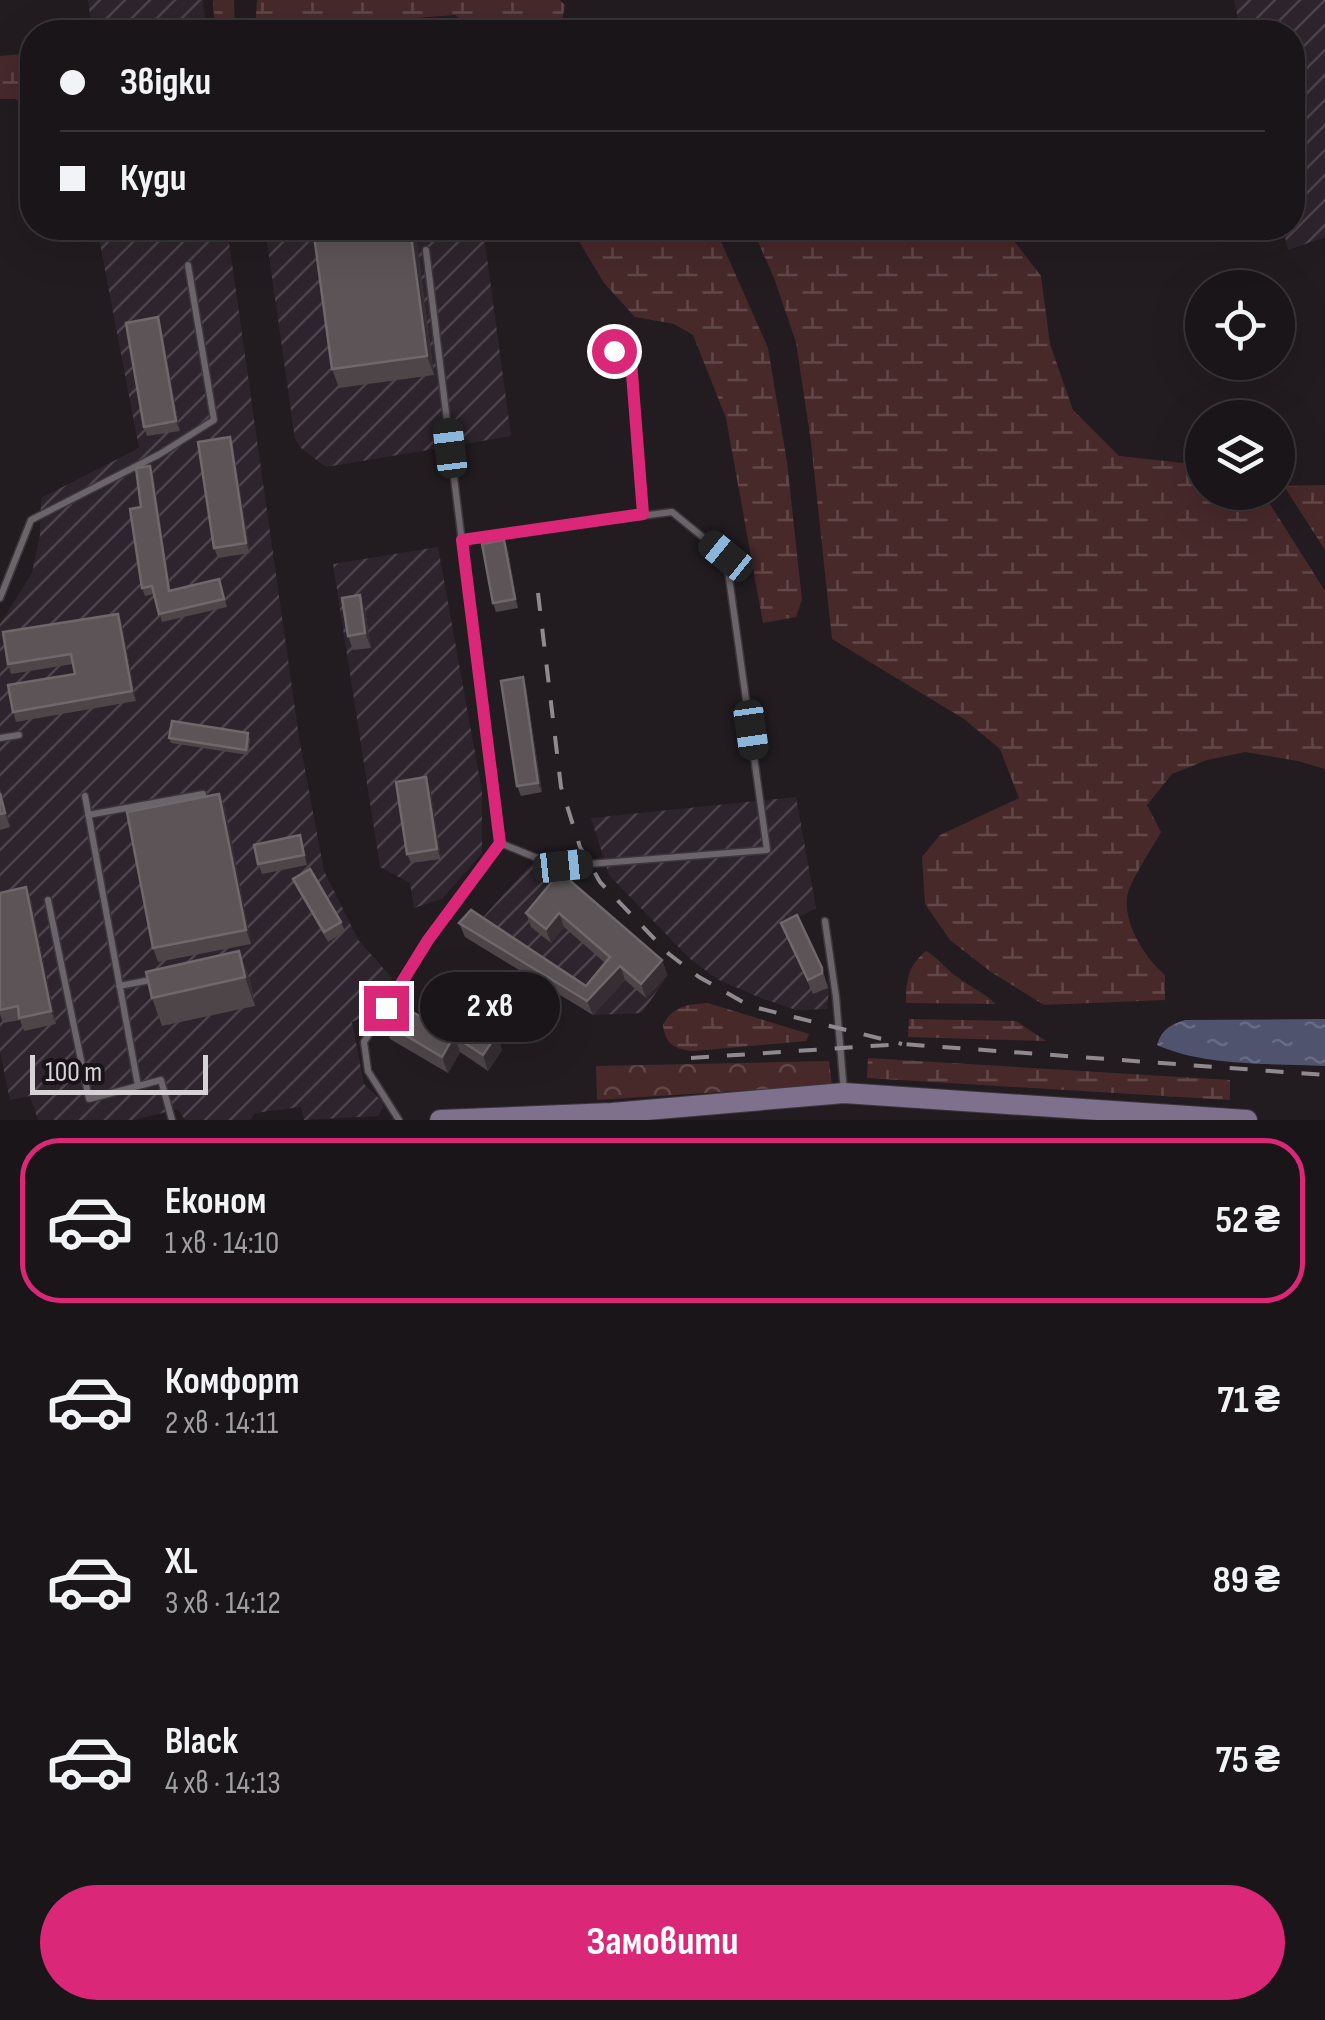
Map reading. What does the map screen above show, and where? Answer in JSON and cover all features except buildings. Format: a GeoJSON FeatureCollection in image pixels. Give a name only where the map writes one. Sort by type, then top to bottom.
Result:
{"type":"FeatureCollection","features":[{"type":"Feature","properties":{"kind":"street"},"geometry":{"type":"LineString","coordinates":[[440,1120],[612,1113],[844,1093],[1247,1120]]}},
{"type":"Feature","properties":{"kind":"lane"},"geometry":{"type":"LineString","coordinates":[[399,1120],[368,1071],[364,1042],[428,940],[500,843],[426,250]]}},
{"type":"Feature","properties":{"kind":"lane"},"geometry":{"type":"LineString","coordinates":[[0,598],[31,520],[160,454],[214,420],[188,265]]}},
{"type":"Feature","properties":{"kind":"lane"},"geometry":{"type":"LineString","coordinates":[[596,342],[631,361],[643,514]]}},
{"type":"Feature","properties":{"kind":"lane"},"geometry":{"type":"LineString","coordinates":[[462,540],[672,512],[726,556],[767,850],[563,866],[500,843]]}},
{"type":"Feature","properties":{"kind":"lane"},"geometry":{"type":"LineString","coordinates":[[0,738],[19,736]]}},
{"type":"Feature","properties":{"kind":"lane"},"geometry":{"type":"LineString","coordinates":[[88,815],[203,794]]}},
{"type":"Feature","properties":{"kind":"lane"},"geometry":{"type":"LineString","coordinates":[[85,796],[138,1086]]}},
{"type":"Feature","properties":{"kind":"lane"},"geometry":{"type":"LineString","coordinates":[[48,900],[89,1099],[161,1080],[172,1120]]}},
{"type":"Feature","properties":{"kind":"lane"},"geometry":{"type":"LineString","coordinates":[[825,921],[844,1093]]}},
{"type":"Feature","properties":{"kind":"lane"},"geometry":{"type":"LineString","coordinates":[[120,986],[172,975]]}},
{"type":"Feature","properties":{"kind":"shaded area"},"geometry":{"type":"Polygon","coordinates":[[[88,0],[203,0],[205,20],[90,20],[88,0]]]}},
{"type":"Feature","properties":{"kind":"shaded area"},"geometry":{"type":"Polygon","coordinates":[[[1234,0],[1325,0],[1325,237],[1288,250],[1286,240],[1305,240],[1305,20],[1238,20],[1234,0]]]}},
{"type":"Feature","properties":{"kind":"shaded area"},"geometry":{"type":"Polygon","coordinates":[[[99,240],[229,240],[299,737],[324,871],[359,941],[392,978],[366,1024],[359,1019],[352,1022],[364,1084],[382,1101],[378,1116],[304,1120],[301,1107],[255,1113],[250,1120],[185,1120],[178,1109],[134,1120],[38,1120],[30,1096],[10,1100],[0,1052],[0,624],[32,573],[40,535],[41,498],[139,448],[99,240]]]}},
{"type":"Feature","properties":{"kind":"shaded area"},"geometry":{"type":"Polygon","coordinates":[[[267,240],[485,240],[511,436],[326,467],[295,439],[267,240]]]}},
{"type":"Feature","properties":{"kind":"shaded area"},"geometry":{"type":"Polygon","coordinates":[[[438,547],[482,792],[482,853],[442,899],[414,908],[410,883],[380,867],[333,564],[438,547]]]}},
{"type":"Feature","properties":{"kind":"shaded area"},"geometry":{"type":"Polygon","coordinates":[[[796,797],[816,908],[797,918],[829,987],[827,1009],[796,1010],[761,998],[719,980],[690,959],[609,875],[591,818],[796,797]]]}},
{"type":"Feature","properties":{"kind":"shaded area"},"geometry":{"type":"Polygon","coordinates":[[[535,860],[668,975],[642,1013],[593,1015],[465,937],[535,860]]]}},
{"type":"Feature","properties":{"kind":"green space"},"geometry":{"type":"Polygon","coordinates":[[[213,0],[234,0],[235,20],[214,20],[213,0]]]}},
{"type":"Feature","properties":{"kind":"green space"},"geometry":{"type":"Polygon","coordinates":[[[257,0],[560,0],[565,5],[562,20],[462,20],[455,15],[388,20],[256,20],[257,0]]]}},
{"type":"Feature","properties":{"kind":"green space"},"geometry":{"type":"Polygon","coordinates":[[[20,54],[20,103],[16,99],[0,99],[0,56],[20,54]]]}},
{"type":"Feature","properties":{"kind":"green space"},"geometry":{"type":"Polygon","coordinates":[[[579,240],[720,240],[768,348],[787,462],[802,600],[796,617],[763,623],[726,418],[693,335],[674,324],[635,317],[604,283],[579,240]]]}},
{"type":"Feature","properties":{"kind":"green space"},"geometry":{"type":"Polygon","coordinates":[[[757,240],[1013,240],[1041,276],[1050,344],[1073,410],[1119,456],[1185,463],[1185,510],[1274,510],[1325,591],[1325,769],[1245,752],[1207,760],[1172,774],[1147,805],[1161,832],[1132,883],[1127,908],[1137,940],[1165,975],[1165,1000],[1044,1005],[991,972],[950,940],[925,904],[922,857],[940,835],[1019,798],[1000,749],[964,719],[832,639],[796,342],[757,240]]]}},
{"type":"Feature","properties":{"kind":"green space"},"geometry":{"type":"Polygon","coordinates":[[[1325,485],[1325,550],[1295,503],[1295,486],[1325,485]]]}},
{"type":"Feature","properties":{"kind":"green space"},"geometry":{"type":"Polygon","coordinates":[[[926,951],[996,1004],[906,1003],[909,974],[926,951]]]}},
{"type":"Feature","properties":{"kind":"green space"},"geometry":{"type":"Polygon","coordinates":[[[708,1003],[809,1034],[806,1041],[694,1051],[672,1045],[663,1025],[671,1014],[682,1007],[708,1003]]]}},
{"type":"Feature","properties":{"kind":"green space"},"geometry":{"type":"Polygon","coordinates":[[[909,1019],[1016,1021],[1046,1041],[908,1037],[909,1019]]]}},
{"type":"Feature","properties":{"kind":"green space"},"geometry":{"type":"Polygon","coordinates":[[[868,1058],[1230,1080],[1230,1100],[867,1078],[868,1058]]]}},
{"type":"Feature","properties":{"kind":"green space"},"geometry":{"type":"Polygon","coordinates":[[[829,1061],[832,1085],[597,1100],[596,1066],[829,1061]]]}},
{"type":"Feature","properties":{"kind":"water"},"geometry":{"type":"Polygon","coordinates":[[[1325,1019],[1325,1066],[1218,1061],[1157,1045],[1167,1028],[1185,1020],[1325,1019]]]}},
{"type":"Feature","properties":{"kind":"railway"},"geometry":{"type":"LineString","coordinates":[[538,593],[561,787],[580,847],[600,882],[669,954],[699,977],[750,1006],[902,1044]]}},
{"type":"Feature","properties":{"kind":"railway"},"geometry":{"type":"LineString","coordinates":[[691,1058],[902,1044],[1325,1075]]}},
{"type":"Feature","properties":{"kind":"route"},"geometry":{"type":"LineString","coordinates":[[386,1008],[428,940],[500,843],[462,540],[643,514],[631,361],[614,351]]}}]}
